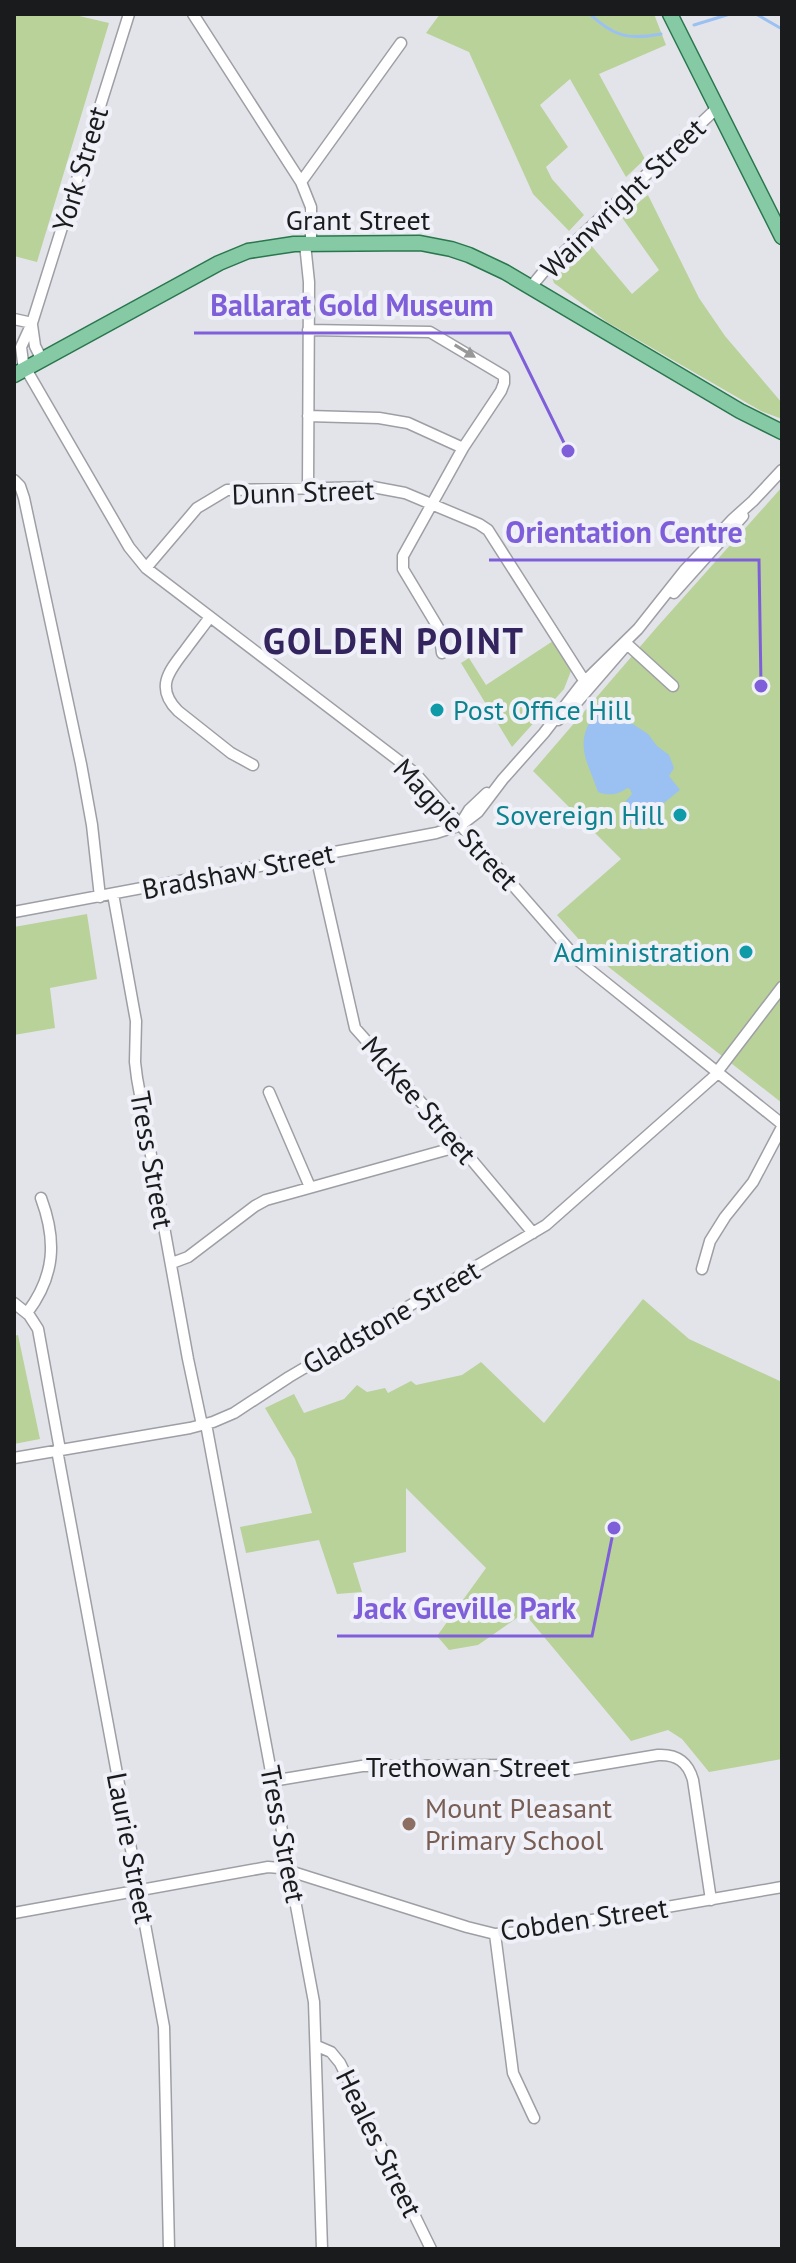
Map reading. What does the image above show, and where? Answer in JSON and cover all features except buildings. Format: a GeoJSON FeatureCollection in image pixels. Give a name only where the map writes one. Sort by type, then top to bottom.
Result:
{"type":"FeatureCollection","features":[{"type":"Feature","properties":{"kind":"main road"},"geometry":{"type":"LineString","coordinates":[[670,14],[782,237]]}},
{"type":"Feature","properties":{"kind":"main road","name":"Grant Street"},"geometry":{"type":"LineString","coordinates":[[21,371],[232,257],[273,245],[420,243],[480,259],[740,411],[782,432]]}},
{"type":"Feature","properties":{"kind":"street","name":"York Street"},"geometry":{"type":"LineString","coordinates":[[21,371],[21,347],[32,323],[129,14]]}},
{"type":"Feature","properties":{"kind":"street"},"geometry":{"type":"LineString","coordinates":[[193,14],[301,182],[311,207],[308,244],[308,488]]}},
{"type":"Feature","properties":{"kind":"street"},"geometry":{"type":"LineString","coordinates":[[301,182],[401,43]]}},
{"type":"Feature","properties":{"kind":"street","name":"Wainwright Street"},"geometry":{"type":"LineString","coordinates":[[530,288],[545,270],[716,109]]}},
{"type":"Feature","properties":{"kind":"street"},"geometry":{"type":"LineString","coordinates":[[14,319],[32,323],[33,339],[42,360]]}},
{"type":"Feature","properties":{"kind":"street"},"geometry":{"type":"LineString","coordinates":[[308,330],[430,332],[501,373],[505,380],[404,552],[403,569],[439,629],[442,653]]}},
{"type":"Feature","properties":{"kind":"street","name":"Magpie Street"},"geometry":{"type":"LineString","coordinates":[[21,371],[129,547],[146,568],[408,767],[580,962],[782,1126]]}},
{"type":"Feature","properties":{"kind":"street"},"geometry":{"type":"LineString","coordinates":[[308,416],[379,418],[408,423],[463,448]]}},
{"type":"Feature","properties":{"kind":"street"},"geometry":{"type":"LineString","coordinates":[[461,825],[469,810],[572,708],[587,684],[655,610],[680,576],[702,558],[733,519],[782,470]]}},
{"type":"Feature","properties":{"kind":"street"},"geometry":{"type":"LineString","coordinates":[[14,480],[22,491],[26,507],[81,764],[100,897]]}},
{"type":"Feature","properties":{"kind":"street","name":"Dunn Street"},"geometry":{"type":"LineString","coordinates":[[146,568],[197,508],[224,491],[390,489],[433,504],[488,530],[587,684]]}},
{"type":"Feature","properties":{"kind":"street"},"geometry":{"type":"LineString","coordinates":[[210,617],[169,672],[166,688],[169,700],[227,751],[253,765]]}},
{"type":"Feature","properties":{"kind":"street"},"geometry":{"type":"LineString","coordinates":[[587,684],[638,629]]}},
{"type":"Feature","properties":{"kind":"street"},"geometry":{"type":"LineString","coordinates":[[627,644],[673,686]]}},
{"type":"Feature","properties":{"kind":"street","name":"Bradshaw Street"},"geometry":{"type":"LineString","coordinates":[[14,912],[436,833],[461,825]]}},
{"type":"Feature","properties":{"kind":"street","name":"McKee Street"},"geometry":{"type":"LineString","coordinates":[[316,856],[355,1028],[533,1233]]}},
{"type":"Feature","properties":{"kind":"street","name":"Tress Street"},"geometry":{"type":"LineString","coordinates":[[113,894],[136,1021],[137,1078],[188,1359],[204,1424],[314,2002],[322,2249]]}},
{"type":"Feature","properties":{"kind":"street","name":"Gladstone Street"},"geometry":{"type":"LineString","coordinates":[[14,1458],[204,1424],[240,1409],[533,1233],[561,1213],[718,1073],[782,987]]}},
{"type":"Feature","properties":{"kind":"street"},"geometry":{"type":"LineString","coordinates":[[269,1092],[310,1187]]}},
{"type":"Feature","properties":{"kind":"street"},"geometry":{"type":"LineString","coordinates":[[702,1269],[710,1241],[753,1182],[782,1126]]}},
{"type":"Feature","properties":{"kind":"street"},"geometry":{"type":"LineString","coordinates":[[172,1263],[188,1257],[260,1202],[460,1146]]}},
{"type":"Feature","properties":{"kind":"street"},"geometry":{"type":"LineString","coordinates":[[14,1303],[27,1313],[40,1295],[50,1269],[51,1242],[41,1198]]}},
{"type":"Feature","properties":{"kind":"street","name":"Laurie Street"},"geometry":{"type":"LineString","coordinates":[[27,1313],[38,1329],[165,2036],[169,2249]]}},
{"type":"Feature","properties":{"kind":"street","name":"Trethowan Street"},"geometry":{"type":"LineString","coordinates":[[272,1781],[362,1766],[515,1765],[574,1769],[664,1755],[679,1758],[692,1774],[711,1900]]}},
{"type":"Feature","properties":{"kind":"street","name":"Cobden Street"},"geometry":{"type":"LineString","coordinates":[[14,1913],[259,1867],[290,1872],[495,1934],[523,1932],[782,1887]]}},
{"type":"Feature","properties":{"kind":"street"},"geometry":{"type":"LineString","coordinates":[[495,1934],[513,2073],[534,2118]]}},
{"type":"Feature","properties":{"kind":"street","name":"Heales Street"},"geometry":{"type":"LineString","coordinates":[[317,2046],[331,2052],[340,2063],[431,2249]]}},
{"type":"Feature","properties":{"kind":"green space"},"geometry":{"type":"Polygon","coordinates":[[[14,14],[71,14],[109,23],[37,262],[14,256],[14,14]]]}},
{"type":"Feature","properties":{"kind":"green space"},"geometry":{"type":"Polygon","coordinates":[[[440,14],[654,14],[666,45],[599,74],[645,159],[626,177],[570,79],[540,105],[568,147],[546,167],[552,179],[584,215],[569,231],[533,194],[469,52],[426,33],[440,14]]]}},
{"type":"Feature","properties":{"kind":"green space"},"geometry":{"type":"Polygon","coordinates":[[[648,195],[699,298],[725,336],[782,403],[782,419],[761,411],[607,322],[554,283],[552,277],[590,244],[632,294],[659,270],[621,216],[648,195]]]}},
{"type":"Feature","properties":{"kind":"green space","name":"Sovereign Hill"},"geometry":{"type":"Polygon","coordinates":[[[782,487],[782,1103],[592,954],[557,915],[621,859],[533,771],[782,487]]]}},
{"type":"Feature","properties":{"kind":"green space"},"geometry":{"type":"Polygon","coordinates":[[[553,641],[571,671],[564,689],[512,747],[461,663],[469,658],[486,685],[553,641]]]}},
{"type":"Feature","properties":{"kind":"green space"},"geometry":{"type":"Polygon","coordinates":[[[87,914],[97,979],[50,988],[55,1028],[14,1035],[14,927],[87,914]]]}},
{"type":"Feature","properties":{"kind":"green space"},"geometry":{"type":"Polygon","coordinates":[[[643,1299],[689,1339],[782,1382],[782,1759],[709,1772],[682,1739],[668,1730],[631,1741],[524,1613],[478,1645],[449,1650],[437,1636],[486,1568],[406,1488],[406,1552],[353,1563],[362,1592],[337,1594],[319,1540],[246,1553],[240,1527],[312,1513],[295,1459],[265,1408],[294,1394],[304,1413],[344,1399],[357,1385],[367,1392],[385,1388],[388,1393],[411,1381],[416,1385],[462,1375],[481,1362],[544,1423],[643,1299]]]}},
{"type":"Feature","properties":{"kind":"green space"},"geometry":{"type":"Polygon","coordinates":[[[18,1335],[40,1439],[14,1444],[14,1336],[18,1335]]]}},
{"type":"Feature","properties":{"kind":"water"},"geometry":{"type":"Polygon","coordinates":[[[606,711],[619,715],[648,734],[669,755],[674,768],[669,776],[680,790],[659,807],[642,830],[624,817],[622,809],[632,794],[630,789],[613,794],[598,792],[587,763],[584,736],[587,727],[593,716],[606,711]]]}},
{"type":"Feature","properties":{"kind":"waterway"},"geometry":{"type":"LineString","coordinates":[[590,14],[622,35],[640,37],[661,34]]}},
{"type":"Feature","properties":{"kind":"waterway"},"geometry":{"type":"LineString","coordinates":[[694,25],[730,14]]}},
{"type":"Feature","properties":{"kind":"waterway"},"geometry":{"type":"LineString","coordinates":[[756,14],[782,29]]}},
{"type":"Feature","properties":{"kind":"place","name":"Ballarat Gold Museum"},"geometry":{"type":"Point","coordinates":[568,451]}},
{"type":"Feature","properties":{"kind":"place","name":"Orientation Centre"},"geometry":{"type":"Point","coordinates":[761,686]}},
{"type":"Feature","properties":{"kind":"place","name":"Post Office Hill"},"geometry":{"type":"Point","coordinates":[437,710]}},
{"type":"Feature","properties":{"kind":"place","name":"Sovereign Hill"},"geometry":{"type":"Point","coordinates":[680,815]}},
{"type":"Feature","properties":{"kind":"place","name":"Administration"},"geometry":{"type":"Point","coordinates":[746,952]}},
{"type":"Feature","properties":{"kind":"place","name":"Jack Greville Park"},"geometry":{"type":"Point","coordinates":[614,1528]}},
{"type":"Feature","properties":{"kind":"place","name":"Mount Pleasant Primary School"},"geometry":{"type":"Point","coordinates":[409,1824]}},
{"type":"Feature","properties":{"kind":"district","name":"GOLDEN POINT"},"geometry":{"type":"Point","coordinates":[394,641]}}]}
